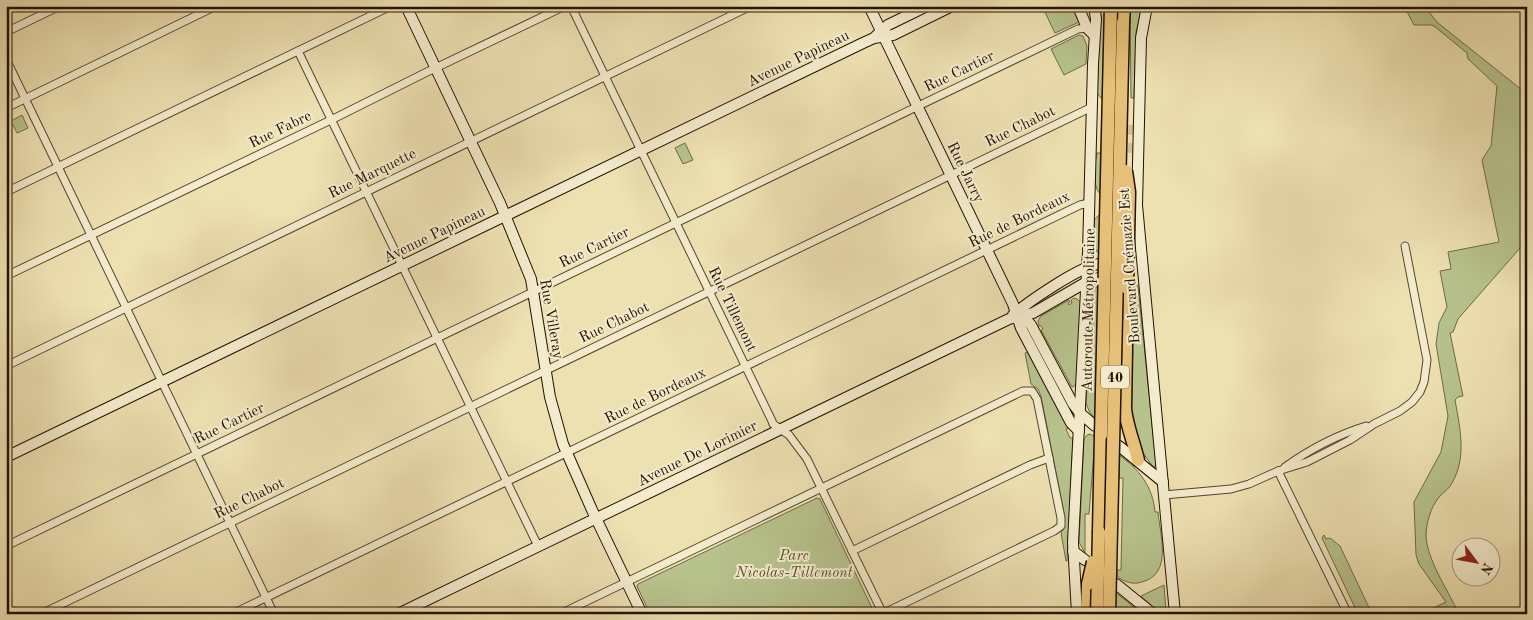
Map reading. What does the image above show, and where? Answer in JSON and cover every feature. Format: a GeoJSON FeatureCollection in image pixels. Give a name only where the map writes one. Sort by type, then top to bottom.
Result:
{"type":"FeatureCollection","features":[{"type":"Feature","properties":{"kind":"highway","name":"Autoroute Métropolitaine"},"geometry":{"type":"LineString","coordinates":[[1097,614],[1111,6]]}},
{"type":"Feature","properties":{"kind":"highway","name":"Autoroute Métropolitaine"},"geometry":{"type":"LineString","coordinates":[[1109,614],[1124,6]]}},
{"type":"Feature","properties":{"kind":"highway"},"geometry":{"type":"LineString","coordinates":[[1121,139],[1129,192],[1129,282],[1125,409],[1138,460]]}},
{"type":"Feature","properties":{"kind":"highway"},"geometry":{"type":"LineString","coordinates":[[1087,614],[1088,584],[1099,532]]}},
{"type":"Feature","properties":{"kind":"main road","name":"Rue Villeray"},"geometry":{"type":"LineString","coordinates":[[406,6],[506,216],[531,279],[554,413],[566,453],[642,614]]}},
{"type":"Feature","properties":{"kind":"main road","name":"Rue Jarry"},"geometry":{"type":"LineString","coordinates":[[869,6],[880,35],[917,106],[1016,313]]}},
{"type":"Feature","properties":{"kind":"main road","name":"Avenue Papineau"},"geometry":{"type":"LineString","coordinates":[[6,457],[880,35],[888,25],[926,6]]}},
{"type":"Feature","properties":{"kind":"main road","name":"Avenue Papineau"},"geometry":{"type":"LineString","coordinates":[[880,35],[893,35],[952,6]]}},
{"type":"Feature","properties":{"kind":"main road"},"geometry":{"type":"LineString","coordinates":[[1078,6],[1091,31]]}},
{"type":"Feature","properties":{"kind":"main road"},"geometry":{"type":"LineString","coordinates":[[1077,614],[1073,550],[1087,282],[1092,107],[1091,31],[1096,18],[1094,6]]}},
{"type":"Feature","properties":{"kind":"main road"},"geometry":{"type":"LineString","coordinates":[[1146,10],[1155,6]]}},
{"type":"Feature","properties":{"kind":"main road","name":"Boulevard Crémazie Est"},"geometry":{"type":"LineString","coordinates":[[1146,10],[1140,47],[1136,148],[1136,263],[1142,275],[1175,614]]}},
{"type":"Feature","properties":{"kind":"main road"},"geometry":{"type":"LineString","coordinates":[[1091,127],[1102,128]]}},
{"type":"Feature","properties":{"kind":"main road"},"geometry":{"type":"LineString","coordinates":[[1091,146],[1102,146]]}},
{"type":"Feature","properties":{"kind":"main road","name":"Avenue De Lorimier"},"geometry":{"type":"LineString","coordinates":[[400,613],[1016,313],[1028,302],[1087,268],[1099,264]]}},
{"type":"Feature","properties":{"kind":"main road"},"geometry":{"type":"LineString","coordinates":[[1129,282],[1142,275]]}},
{"type":"Feature","properties":{"kind":"main road","name":"Avenue De Lorimier"},"geometry":{"type":"LineString","coordinates":[[1016,313],[1033,313],[1087,282],[1099,278]]}},
{"type":"Feature","properties":{"kind":"main road"},"geometry":{"type":"LineString","coordinates":[[1016,313],[1031,325],[1073,404],[1080,414],[1095,426]]}},
{"type":"Feature","properties":{"kind":"main road"},"geometry":{"type":"LineString","coordinates":[[1016,313],[1021,328],[1066,414],[1079,431]]}},
{"type":"Feature","properties":{"kind":"main road"},"geometry":{"type":"LineString","coordinates":[[1119,446],[1138,460],[1152,475],[1163,482]]}},
{"type":"Feature","properties":{"kind":"main road"},"geometry":{"type":"LineString","coordinates":[[1073,550],[1085,560]]}},
{"type":"Feature","properties":{"kind":"main road"},"geometry":{"type":"LineString","coordinates":[[1116,584],[1153,614]]}},
{"type":"Feature","properties":{"kind":"street"},"geometry":{"type":"LineString","coordinates":[[6,32],[60,6]]}},
{"type":"Feature","properties":{"kind":"street"},"geometry":{"type":"LineString","coordinates":[[6,108],[216,6]]}},
{"type":"Feature","properties":{"kind":"street"},"geometry":{"type":"LineString","coordinates":[[6,192],[391,6]]}},
{"type":"Feature","properties":{"kind":"street","name":"Rue Fabre"},"geometry":{"type":"LineString","coordinates":[[6,276],[566,6]]}},
{"type":"Feature","properties":{"kind":"street","name":"Rue Tillemont"},"geometry":{"type":"LineString","coordinates":[[571,6],[773,424],[789,435],[802,451],[822,487],[883,614]]}},
{"type":"Feature","properties":{"kind":"street","name":"Rue Marquette"},"geometry":{"type":"LineString","coordinates":[[6,366],[751,6]]}},
{"type":"Feature","properties":{"kind":"street","name":"Rue Cartier"},"geometry":{"type":"LineString","coordinates":[[6,546],[1078,29],[1091,31]]}},
{"type":"Feature","properties":{"kind":"street"},"geometry":{"type":"LineString","coordinates":[[298,51],[538,546]]}},
{"type":"Feature","properties":{"kind":"street"},"geometry":{"type":"LineString","coordinates":[[6,59],[274,614]]}},
{"type":"Feature","properties":{"kind":"street","name":"Rue Chabot"},"geometry":{"type":"LineString","coordinates":[[41,614],[1092,107]]}},
{"type":"Feature","properties":{"kind":"street","name":"Rue de Bordeaux"},"geometry":{"type":"LineString","coordinates":[[232,614],[1080,205],[1089,203]]}},
{"type":"Feature","properties":{"kind":"street"},"geometry":{"type":"LineString","coordinates":[[1164,494],[1240,487],[1278,471],[1307,462],[1350,440],[1412,402],[1422,388],[1427,372],[1424,342],[1405,246]]}},
{"type":"Feature","properties":{"kind":"street"},"geometry":{"type":"LineString","coordinates":[[560,614],[1023,391],[1030,390],[1038,399],[1061,526],[883,614]]}},
{"type":"Feature","properties":{"kind":"street"},"geometry":{"type":"LineString","coordinates":[[852,551],[1030,465],[1049,458]]}},
{"type":"Feature","properties":{"kind":"street"},"geometry":{"type":"LineString","coordinates":[[1278,471],[1348,614]]}},
{"type":"Feature","properties":{"kind":"green space"},"geometry":{"type":"Polygon","coordinates":[[[1042,6],[1071,6],[1079,22],[1055,33],[1042,6]]]}},
{"type":"Feature","properties":{"kind":"green space"},"geometry":{"type":"Polygon","coordinates":[[[1100,6],[1105,6],[1103,98],[1097,93],[1100,6]]]}},
{"type":"Feature","properties":{"kind":"green space"},"geometry":{"type":"Polygon","coordinates":[[[1130,6],[1142,6],[1136,32],[1134,98],[1131,98],[1130,6]]]}},
{"type":"Feature","properties":{"kind":"green space"},"geometry":{"type":"Polygon","coordinates":[[[1404,6],[1424,6],[1438,23],[1527,94],[1527,240],[1458,319],[1453,332],[1450,333],[1463,396],[1455,400],[1461,442],[1460,463],[1452,483],[1439,497],[1431,510],[1426,536],[1427,545],[1438,574],[1461,614],[1421,614],[1446,602],[1419,564],[1416,555],[1414,502],[1441,452],[1448,416],[1436,344],[1439,323],[1447,307],[1440,271],[1451,269],[1448,252],[1499,242],[1482,160],[1491,146],[1497,86],[1468,59],[1467,53],[1434,26],[1414,25],[1404,6]]]}},
{"type":"Feature","properties":{"kind":"green space"},"geometry":{"type":"Polygon","coordinates":[[[1079,35],[1083,36],[1087,46],[1086,64],[1064,75],[1051,49],[1079,35]]]}},
{"type":"Feature","properties":{"kind":"green space"},"geometry":{"type":"Polygon","coordinates":[[[22,115],[28,128],[17,133],[11,121],[22,115]]]}},
{"type":"Feature","properties":{"kind":"green space"},"geometry":{"type":"Polygon","coordinates":[[[685,143],[693,160],[683,164],[675,148],[685,143]]]}},
{"type":"Feature","properties":{"kind":"green space"},"geometry":{"type":"Polygon","coordinates":[[[1097,153],[1102,153],[1101,195],[1095,181],[1097,153]]]}},
{"type":"Feature","properties":{"kind":"green space"},"geometry":{"type":"Polygon","coordinates":[[[1101,213],[1100,252],[1097,252],[1094,245],[1094,220],[1101,213]]]}},
{"type":"Feature","properties":{"kind":"green space"},"geometry":{"type":"Polygon","coordinates":[[[1131,283],[1135,283],[1138,286],[1156,464],[1154,468],[1140,449],[1130,421],[1131,283]]]}},
{"type":"Feature","properties":{"kind":"green space"},"geometry":{"type":"Polygon","coordinates":[[[1099,288],[1095,419],[1086,403],[1093,289],[1099,288]]]}},
{"type":"Feature","properties":{"kind":"green space"},"geometry":{"type":"Polygon","coordinates":[[[1074,298],[1081,303],[1076,385],[1072,387],[1038,321],[1041,316],[1069,300],[1069,305],[1074,298]]]}},
{"type":"Feature","properties":{"kind":"green space"},"geometry":{"type":"Polygon","coordinates":[[[1029,352],[1069,428],[1066,429],[1070,438],[1073,438],[1067,561],[1061,533],[1065,518],[1041,396],[1038,389],[1031,384],[1025,353],[1029,352]]]}},
{"type":"Feature","properties":{"kind":"green space"},"geometry":{"type":"Polygon","coordinates":[[[1090,434],[1095,437],[1095,440],[1089,514],[1085,514],[1085,553],[1079,542],[1084,439],[1090,434]]]}},
{"type":"Feature","properties":{"kind":"green space"},"geometry":{"type":"Polygon","coordinates":[[[1119,455],[1133,466],[1144,479],[1154,503],[1155,512],[1158,512],[1162,542],[1161,562],[1158,571],[1152,578],[1139,583],[1129,582],[1117,576],[1117,570],[1121,570],[1123,478],[1119,478],[1119,455]]]}},
{"type":"Feature","properties":{"kind":"green space","name":"Parc Nicolas-Tillemont"},"geometry":{"type":"Polygon","coordinates":[[[817,498],[820,499],[872,608],[871,611],[865,614],[650,614],[637,586],[638,584],[817,498]]]}},
{"type":"Feature","properties":{"kind":"green space"},"geometry":{"type":"Polygon","coordinates":[[[1324,535],[1326,539],[1330,538],[1340,546],[1372,614],[1358,614],[1322,538],[1324,535]]]}},
{"type":"Feature","properties":{"kind":"green space"},"geometry":{"type":"Polygon","coordinates":[[[1164,585],[1166,611],[1164,614],[1160,614],[1141,596],[1164,585]]]}},
{"type":"Feature","properties":{"kind":"green space"},"geometry":{"type":"Polygon","coordinates":[[[1116,593],[1143,614],[1116,614],[1116,593]]]}},
{"type":"Feature","properties":{"kind":"tunnel"},"geometry":{"type":"LineString","coordinates":[[1113,129],[1135,130]]}},
{"type":"Feature","properties":{"kind":"tunnel"},"geometry":{"type":"LineString","coordinates":[[1113,147],[1135,148]]}}]}
